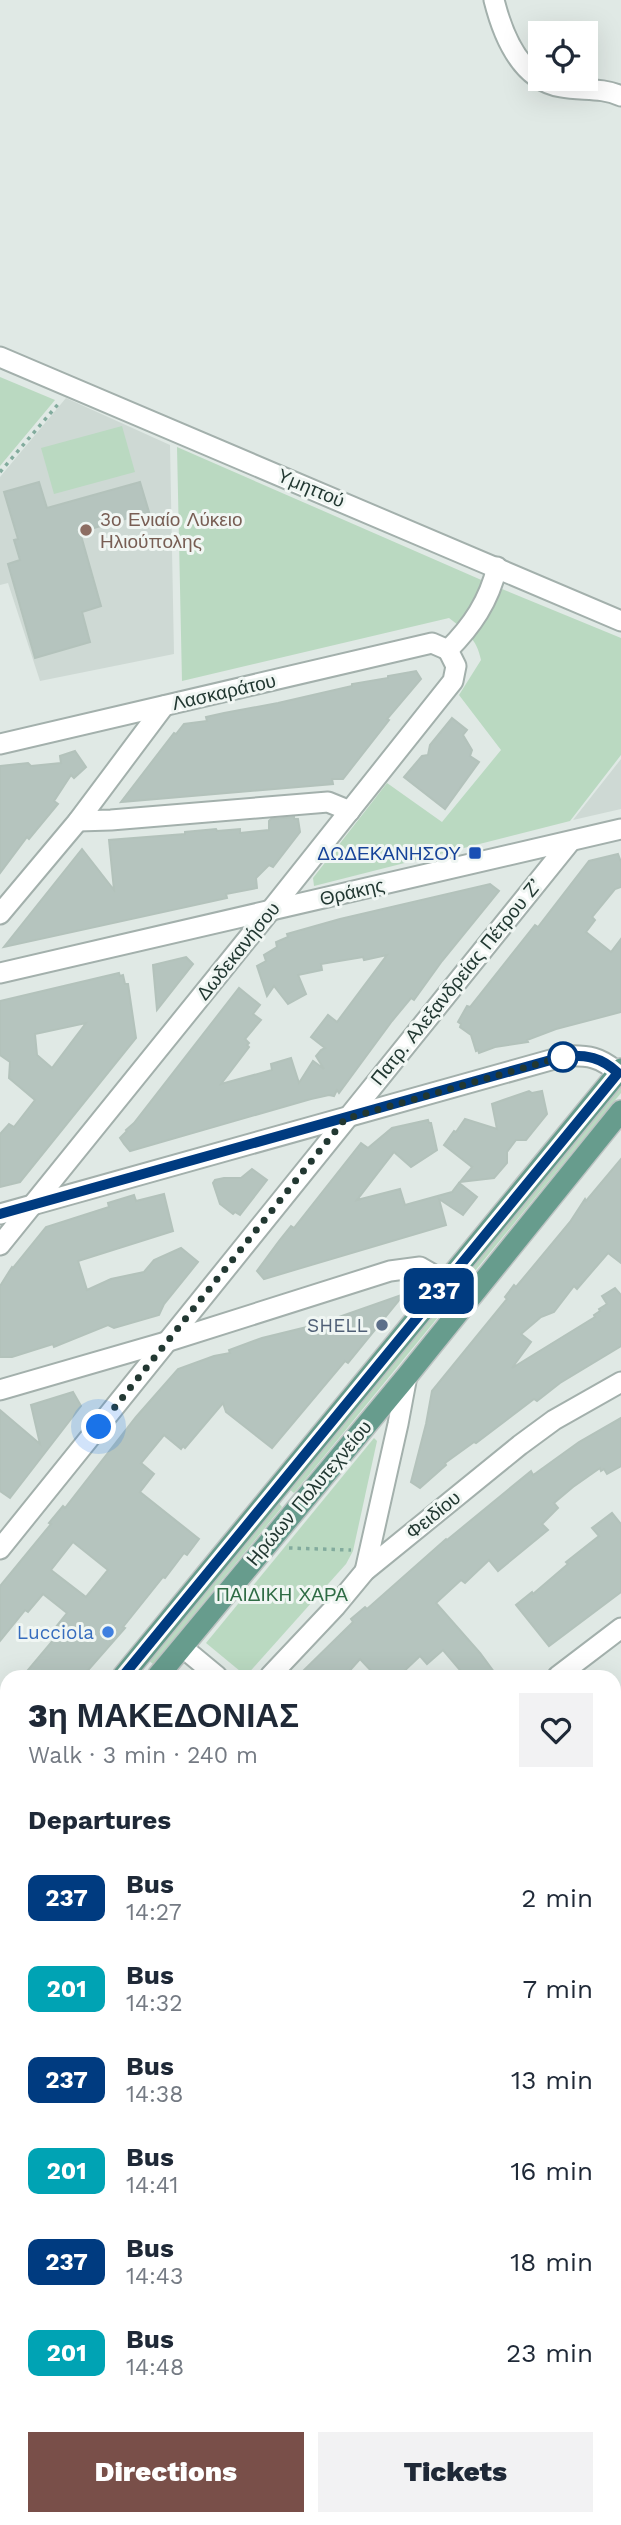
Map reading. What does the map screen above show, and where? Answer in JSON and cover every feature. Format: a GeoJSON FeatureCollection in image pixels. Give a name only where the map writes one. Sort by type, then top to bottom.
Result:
{"type":"FeatureCollection","features":[{"type":"Feature","properties":{"kind":"main road","name":"Ηρώων Πολυτεχνείου"},"geometry":{"type":"LineString","coordinates":[[128,1670],[620,1071]]}},
{"type":"Feature","properties":{"kind":"main road","name":"Ηρώων Πολυτεχνείου"},"geometry":{"type":"LineString","coordinates":[[167,1670],[182,1647],[407,1376],[621,1111]]}},
{"type":"Feature","properties":{"kind":"street"},"geometry":{"type":"LineString","coordinates":[[494,0],[518,59],[530,73],[545,82],[562,87],[593,88],[621,96]]}},
{"type":"Feature","properties":{"kind":"street","name":"Υμηττού"},"geometry":{"type":"LineString","coordinates":[[0,357],[621,621]]}},
{"type":"Feature","properties":{"kind":"street"},"geometry":{"type":"LineString","coordinates":[[448,650],[486,602],[497,567]]}},
{"type":"Feature","properties":{"kind":"street","name":"Λασκαράτου"},"geometry":{"type":"LineString","coordinates":[[0,744],[432,643],[448,650]]}},
{"type":"Feature","properties":{"kind":"street","name":"Δωδεκανήσου"},"geometry":{"type":"LineString","coordinates":[[0,1245],[453,681],[456,666],[448,650]]}},
{"type":"Feature","properties":{"kind":"street"},"geometry":{"type":"LineString","coordinates":[[0,914],[78,821],[164,706]]}},
{"type":"Feature","properties":{"kind":"street"},"geometry":{"type":"LineString","coordinates":[[78,821],[328,802],[350,811]]}},
{"type":"Feature","properties":{"kind":"street","name":"Θράκης"},"geometry":{"type":"LineString","coordinates":[[0,973],[621,829]]}},
{"type":"Feature","properties":{"kind":"street","name":"Πατρ. Αλεξανδρείας Πέτρου Ζ’"},"geometry":{"type":"LineString","coordinates":[[0,1549],[570,842]]}},
{"type":"Feature","properties":{"kind":"street"},"geometry":{"type":"LineString","coordinates":[[0,1214],[565,1056],[586,1055],[601,1059],[620,1071]]}},
{"type":"Feature","properties":{"kind":"street"},"geometry":{"type":"LineString","coordinates":[[0,1390],[169,1341],[390,1271],[420,1267],[446,1282]]}},
{"type":"Feature","properties":{"kind":"street","name":"Ηρώων Πολυτεχνείου"},"geometry":{"type":"LineString","coordinates":[[365,1571],[407,1376]]}},
{"type":"Feature","properties":{"kind":"street","name":"Φειδίου"},"geometry":{"type":"LineString","coordinates":[[276,1670],[365,1571],[520,1445],[554,1420],[621,1382]]}},
{"type":"Feature","properties":{"kind":"street"},"geometry":{"type":"LineString","coordinates":[[566,1670],[621,1628]]}},
{"type":"Feature","properties":{"kind":"street"},"geometry":{"type":"LineString","coordinates":[[182,1647],[210,1670]]}},
{"type":"Feature","properties":{"kind":"path"},"geometry":{"type":"LineString","coordinates":[[0,472],[72,387]]}},
{"type":"Feature","properties":{"kind":"path"},"geometry":{"type":"LineString","coordinates":[[265,1545],[313,1550],[371,1550]]}},
{"type":"Feature","properties":{"kind":"shaded area","name":"3ο Ενιαίο Λύκειο Ηλιούπολης"},"geometry":{"type":"Polygon","coordinates":[[[66,398],[170,445],[174,654],[40,681],[8,583],[0,585],[0,477],[66,398]]]}},
{"type":"Feature","properties":{"kind":"shaded area"},"geometry":{"type":"Polygon","coordinates":[[[621,759],[621,809],[573,820],[621,759]]]}},
{"type":"Feature","properties":{"kind":"green space"},"geometry":{"type":"Polygon","coordinates":[[[0,377],[55,400],[0,466],[0,377]]]}},
{"type":"Feature","properties":{"kind":"green space"},"geometry":{"type":"Polygon","coordinates":[[[122,426],[135,472],[54,494],[41,448],[122,426]]]}},
{"type":"Feature","properties":{"kind":"green space"},"geometry":{"type":"Polygon","coordinates":[[[177,447],[621,638],[621,755],[570,821],[314,886],[313,878],[387,783],[442,822],[501,750],[459,695],[481,660],[477,646],[470,636],[449,618],[182,681],[177,447]]]}},
{"type":"Feature","properties":{"kind":"green space"},"geometry":{"type":"Polygon","coordinates":[[[621,1083],[621,1093],[461,1288],[457,1284],[621,1083]]]}},
{"type":"Feature","properties":{"kind":"green space"},"geometry":{"type":"Polygon","coordinates":[[[443,1302],[448,1305],[294,1493],[289,1489],[443,1302]]]}},
{"type":"Feature","properties":{"kind":"green space","name":"ΠΑΙΔΙΚΗ ΧΑΡΑ"},"geometry":{"type":"Polygon","coordinates":[[[374,1438],[377,1441],[353,1551],[346,1564],[251,1670],[239,1670],[206,1643],[374,1438]]]}},
{"type":"Feature","properties":{"kind":"green space"},"geometry":{"type":"Polygon","coordinates":[[[278,1502],[282,1507],[153,1664],[148,1660],[278,1502]]]}},
{"type":"Feature","properties":{"kind":"building"},"geometry":{"type":"Polygon","coordinates":[[[39,482],[47,508],[140,482],[149,512],[80,532],[101,606],[82,612],[90,642],[35,658],[8,564],[20,560],[14,540],[18,539],[4,492],[39,482]]]}},
{"type":"Feature","properties":{"kind":"building"},"geometry":{"type":"Polygon","coordinates":[[[416,671],[421,679],[387,719],[389,720],[343,779],[332,779],[333,784],[121,802],[174,733],[184,724],[207,721],[206,717],[416,671]]]}},
{"type":"Feature","properties":{"kind":"building"},"geometry":{"type":"Polygon","coordinates":[[[452,718],[467,730],[463,735],[472,750],[470,756],[479,762],[445,809],[404,777],[422,756],[428,755],[430,745],[452,718]]]}},
{"type":"Feature","properties":{"kind":"building"},"geometry":{"type":"Polygon","coordinates":[[[75,751],[86,767],[74,778],[71,775],[54,801],[58,804],[29,839],[27,837],[0,873],[0,766],[61,763],[60,756],[75,751]]]}},
{"type":"Feature","properties":{"kind":"building"},"geometry":{"type":"Polygon","coordinates":[[[271,819],[298,819],[300,832],[273,867],[269,865],[256,878],[257,888],[226,894],[227,898],[4,947],[82,849],[114,890],[109,840],[216,829],[240,829],[240,833],[269,830],[271,819]]]}},
{"type":"Feature","properties":{"kind":"building"},"geometry":{"type":"Polygon","coordinates":[[[618,854],[621,862],[621,887],[615,889],[592,917],[595,920],[586,932],[611,952],[621,939],[621,1012],[556,1029],[527,1040],[528,1042],[495,1047],[479,1053],[476,1051],[471,1035],[460,1027],[458,1022],[467,1006],[470,1007],[535,925],[538,927],[589,861],[618,854]]]}},
{"type":"Feature","properties":{"kind":"building"},"geometry":{"type":"Polygon","coordinates":[[[490,884],[499,891],[414,1000],[411,998],[392,1021],[339,1093],[337,1090],[334,1096],[311,1099],[130,1151],[124,1144],[120,1138],[239,988],[260,1005],[253,1014],[261,1020],[245,1039],[249,1047],[221,1084],[272,1070],[271,1064],[291,1058],[299,1083],[313,1061],[324,1069],[316,1056],[325,1048],[311,1037],[328,1015],[337,1022],[387,955],[321,964],[322,970],[298,975],[306,994],[288,1004],[274,986],[267,996],[257,966],[266,961],[264,955],[277,947],[276,942],[288,937],[287,934],[490,884]]]}},
{"type":"Feature","properties":{"kind":"building"},"geometry":{"type":"Polygon","coordinates":[[[186,957],[193,964],[157,1010],[153,965],[186,957]]]}},
{"type":"Feature","properties":{"kind":"building"},"geometry":{"type":"Polygon","coordinates":[[[119,973],[120,976],[123,975],[125,984],[128,984],[136,1038],[20,1182],[0,1187],[0,1134],[9,1124],[14,1127],[35,1100],[9,1078],[10,1062],[0,1055],[0,1001],[119,973]],[[86,1023],[35,1034],[37,1055],[52,1068],[86,1023]]]}},
{"type":"Feature","properties":{"kind":"building"},"geometry":{"type":"Polygon","coordinates":[[[529,1091],[542,1091],[547,1114],[526,1140],[516,1140],[507,1152],[507,1163],[494,1178],[460,1182],[472,1167],[444,1145],[454,1131],[456,1132],[465,1119],[497,1129],[492,1104],[529,1091]]]}},
{"type":"Feature","properties":{"kind":"building"},"geometry":{"type":"Polygon","coordinates":[[[428,1120],[437,1150],[411,1167],[394,1152],[357,1200],[400,1189],[405,1205],[452,1192],[459,1183],[477,1197],[463,1215],[439,1199],[446,1225],[264,1279],[257,1271],[361,1143],[368,1148],[392,1128],[428,1120]]]}},
{"type":"Feature","properties":{"kind":"building"},"geometry":{"type":"Polygon","coordinates":[[[621,1159],[621,1263],[608,1253],[577,1289],[574,1286],[554,1312],[541,1317],[521,1334],[531,1342],[512,1368],[595,1317],[599,1309],[607,1304],[602,1296],[615,1288],[621,1295],[621,1346],[560,1383],[537,1401],[534,1399],[445,1463],[446,1465],[420,1488],[411,1482],[432,1391],[507,1299],[505,1297],[514,1285],[516,1287],[570,1222],[585,1199],[586,1201],[621,1159]]]}},
{"type":"Feature","properties":{"kind":"building"},"geometry":{"type":"Polygon","coordinates":[[[252,1169],[267,1180],[240,1215],[235,1212],[233,1214],[220,1204],[213,1183],[224,1178],[241,1178],[252,1169]]]}},
{"type":"Feature","properties":{"kind":"building"},"geometry":{"type":"Polygon","coordinates":[[[164,1194],[173,1231],[78,1261],[87,1290],[111,1279],[144,1272],[154,1260],[181,1248],[198,1262],[164,1304],[159,1315],[114,1328],[108,1325],[54,1347],[53,1344],[12,1357],[0,1357],[0,1286],[12,1267],[46,1227],[109,1207],[108,1203],[134,1195],[136,1201],[164,1194]]]}},
{"type":"Feature","properties":{"kind":"building"},"geometry":{"type":"Polygon","coordinates":[[[404,1294],[348,1363],[345,1361],[272,1448],[226,1412],[223,1403],[185,1448],[183,1446],[181,1449],[164,1435],[141,1463],[154,1474],[140,1492],[199,1539],[187,1555],[184,1553],[165,1578],[163,1577],[123,1627],[125,1628],[88,1670],[28,1670],[60,1632],[55,1628],[67,1613],[43,1594],[28,1612],[25,1610],[0,1641],[0,1586],[178,1369],[230,1353],[229,1350],[262,1338],[319,1324],[404,1294]],[[73,1542],[51,1570],[86,1597],[108,1570],[73,1542]]]}},
{"type":"Feature","properties":{"kind":"building"},"geometry":{"type":"Polygon","coordinates":[[[73,1392],[81,1406],[10,1498],[0,1491],[0,1410],[40,1444],[31,1405],[73,1392]]]}},
{"type":"Feature","properties":{"kind":"building"},"geometry":{"type":"Polygon","coordinates":[[[621,1418],[621,1466],[607,1474],[600,1468],[573,1487],[554,1503],[558,1508],[542,1524],[548,1530],[498,1571],[489,1560],[465,1583],[461,1580],[436,1603],[493,1670],[460,1670],[443,1650],[427,1664],[420,1656],[405,1670],[370,1670],[360,1659],[350,1670],[304,1670],[353,1622],[351,1619],[365,1607],[367,1609],[446,1539],[531,1471],[533,1475],[579,1442],[621,1418]]]}},
{"type":"Feature","properties":{"kind":"building"},"geometry":{"type":"Polygon","coordinates":[[[612,1513],[621,1524],[621,1592],[549,1646],[516,1605],[532,1592],[533,1594],[568,1564],[566,1562],[599,1536],[592,1528],[612,1513]]]}},
{"type":"Feature","properties":{"kind":"bus line","name":"237"},"geometry":{"type":"LineString","coordinates":[[0,1214],[565,1056],[586,1055],[601,1059],[618,1073],[128,1670]]}},
{"type":"Feature","properties":{"kind":"place","name":"3ο Ενιαίο Λύκειο Ηλιούπολης"},"geometry":{"type":"Point","coordinates":[86,530]}},
{"type":"Feature","properties":{"kind":"place","name":"ΔΩΔΕΚΑΝΗΣΟΥ"},"geometry":{"type":"Point","coordinates":[475,853]}},
{"type":"Feature","properties":{"kind":"place","name":"SHELL"},"geometry":{"type":"Point","coordinates":[382,1325]}},
{"type":"Feature","properties":{"kind":"place","name":"Lucciola"},"geometry":{"type":"Point","coordinates":[108,1632]}},
{"type":"Feature","properties":{"kind":"route"},"geometry":{"type":"LineString","coordinates":[[99,1427],[345,1119],[565,1056],[563,1057]]}}]}
